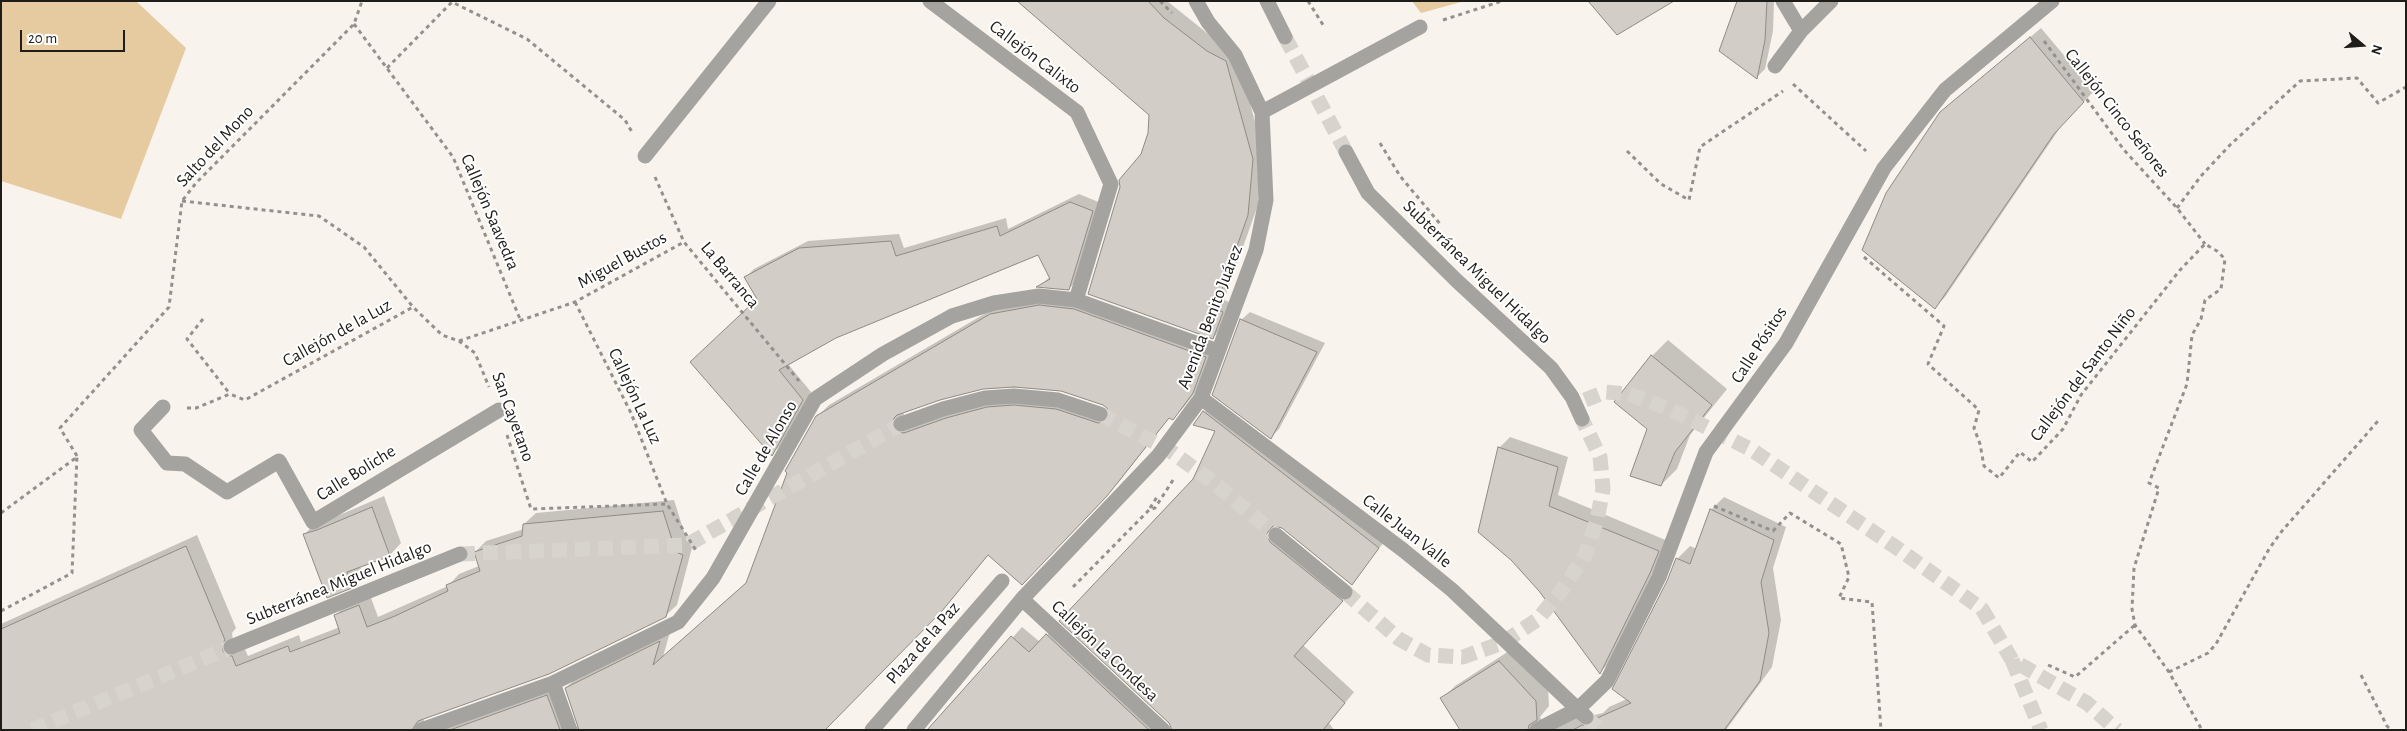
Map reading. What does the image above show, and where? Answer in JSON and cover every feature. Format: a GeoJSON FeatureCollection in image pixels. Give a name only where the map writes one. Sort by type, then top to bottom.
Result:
{"type":"FeatureCollection","features":[{"type":"Feature","properties":{"kind":"street"},"geometry":{"type":"LineString","coordinates":[[645,156],[769,1]]}},
{"type":"Feature","properties":{"kind":"street","name":"Callejón Calixto"},"geometry":{"type":"LineString","coordinates":[[930,1],[1077,112],[1111,184],[1076,300]]}},
{"type":"Feature","properties":{"kind":"street"},"geometry":{"type":"LineString","coordinates":[[1185,1],[1208,22]]}},
{"type":"Feature","properties":{"kind":"street","name":"Avenida Benito Juárez"},"geometry":{"type":"LineString","coordinates":[[914,730],[1022,599],[1158,456],[1201,398],[1256,250],[1266,200],[1262,112],[1236,55],[1208,22],[1196,1]]}},
{"type":"Feature","properties":{"kind":"street"},"geometry":{"type":"LineString","coordinates":[[1267,1],[1285,37]]}},
{"type":"Feature","properties":{"kind":"street"},"geometry":{"type":"LineString","coordinates":[[1783,1],[1802,31]]}},
{"type":"Feature","properties":{"kind":"street"},"geometry":{"type":"LineString","coordinates":[[1775,66],[1802,31],[1831,1]]}},
{"type":"Feature","properties":{"kind":"street","name":"Calle Pósitos"},"geometry":{"type":"LineString","coordinates":[[1537,730],[1582,713],[1607,681],[1659,577],[1706,452],[1786,343],[1843,237],[1884,168],[1945,90],[2052,1]]}},
{"type":"Feature","properties":{"kind":"street"},"geometry":{"type":"LineString","coordinates":[[1262,112],[1420,27]]}},
{"type":"Feature","properties":{"kind":"street","name":"Subterránea Miguel Hidalgo"},"geometry":{"type":"LineString","coordinates":[[1346,152],[1368,193],[1456,280],[1551,368],[1582,409]]}},
{"type":"Feature","properties":{"kind":"street","name":"Calle de Alonso"},"geometry":{"type":"LineString","coordinates":[[420,730],[553,683],[678,622],[713,578],[815,399],[883,354],[952,316],[994,303],[1038,296],[1076,300],[1218,351]]}},
{"type":"Feature","properties":{"kind":"street"},"geometry":{"type":"LineString","coordinates":[[901,424],[943,409],[985,398],[1014,396],[1058,400],[1100,414]]}},
{"type":"Feature","properties":{"kind":"street","name":"Calle Juan Valle"},"geometry":{"type":"LineString","coordinates":[[1201,398],[1403,550],[1452,590],[1582,713]]}},
{"type":"Feature","properties":{"kind":"street","name":"Calle Boliche"},"geometry":{"type":"LineString","coordinates":[[162,407],[141,430],[168,463],[185,464],[227,492],[279,461],[313,522],[499,410]]}},
{"type":"Feature","properties":{"kind":"street"},"geometry":{"type":"LineString","coordinates":[[1276,535],[1344,592]]}},
{"type":"Feature","properties":{"kind":"street","name":"Subterránea Miguel Hidalgo"},"geometry":{"type":"LineString","coordinates":[[231,647],[460,554]]}},
{"type":"Feature","properties":{"kind":"street","name":"Plaza de la Paz"},"geometry":{"type":"LineString","coordinates":[[872,730],[1002,581]]}},
{"type":"Feature","properties":{"kind":"street","name":"Callejón La Condesa"},"geometry":{"type":"LineString","coordinates":[[1022,599],[1163,730]]}},
{"type":"Feature","properties":{"kind":"street"},"geometry":{"type":"LineString","coordinates":[[553,683],[570,730]]}},
{"type":"Feature","properties":{"kind":"path"},"geometry":{"type":"LineString","coordinates":[[354,24],[362,1]]}},
{"type":"Feature","properties":{"kind":"path"},"geometry":{"type":"LineString","coordinates":[[1160,1],[1174,15]]}},
{"type":"Feature","properties":{"kind":"path"},"geometry":{"type":"LineString","coordinates":[[1308,1],[1325,28]]}},
{"type":"Feature","properties":{"kind":"path"},"geometry":{"type":"LineString","coordinates":[[1420,27],[1502,1]]}},
{"type":"Feature","properties":{"kind":"path","name":"La Barranca"},"geometry":{"type":"LineString","coordinates":[[387,68],[452,2],[527,39],[625,120],[645,156],[684,242],[815,399]]}},
{"type":"Feature","properties":{"kind":"path","name":"Callejón Cinco Señores"},"geometry":{"type":"LineString","coordinates":[[2028,21],[2124,150],[2177,208],[2204,244],[2216,250],[2225,260],[2221,289],[2206,300],[2201,319],[2192,335],[2187,384],[2149,483],[2159,488],[2134,568],[2132,610],[2135,625]]}},
{"type":"Feature","properties":{"kind":"path","name":"Callejón Saavedra"},"geometry":{"type":"LineString","coordinates":[[354,24],[453,157],[520,319]]}},
{"type":"Feature","properties":{"kind":"path","name":"Salto del Mono"},"geometry":{"type":"LineString","coordinates":[[77,456],[60,428],[169,306],[182,201],[196,183],[354,24]]}},
{"type":"Feature","properties":{"kind":"path"},"geometry":{"type":"LineString","coordinates":[[1775,66],[1884,168]]}},
{"type":"Feature","properties":{"kind":"path"},"geometry":{"type":"LineString","coordinates":[[2177,208],[2201,176],[2230,145],[2300,81],[2357,78],[2378,102],[2406,87]]}},
{"type":"Feature","properties":{"kind":"path"},"geometry":{"type":"LineString","coordinates":[[1628,151],[1661,184],[1689,200],[1700,147],[1793,84]]}},
{"type":"Feature","properties":{"kind":"path"},"geometry":{"type":"LineString","coordinates":[[182,201],[319,216],[364,247],[413,307]]}},
{"type":"Feature","properties":{"kind":"path","name":"Callejón del Santo Niño"},"geometry":{"type":"LineString","coordinates":[[1843,237],[1944,326],[1928,364],[1979,410],[1974,428],[1980,444],[1984,466],[1999,478],[2020,452],[2032,462],[2063,429],[2081,395],[2180,270],[2204,244]]}},
{"type":"Feature","properties":{"kind":"path","name":"Miguel Bustos"},"geometry":{"type":"LineString","coordinates":[[575,302],[684,242]]}},
{"type":"Feature","properties":{"kind":"path"},"geometry":{"type":"LineString","coordinates":[[459,341],[575,302]]}},
{"type":"Feature","properties":{"kind":"path","name":"Callejón La Luz"},"geometry":{"type":"LineString","coordinates":[[575,302],[630,412],[666,504],[713,578]]}},
{"type":"Feature","properties":{"kind":"path","name":"Callejón de la Luz"},"geometry":{"type":"LineString","coordinates":[[162,407],[196,408],[230,394],[244,400],[413,307],[442,335],[459,341]]}},
{"type":"Feature","properties":{"kind":"path"},"geometry":{"type":"LineString","coordinates":[[203,319],[187,339],[230,394]]}},
{"type":"Feature","properties":{"kind":"path","name":"San Cayetano"},"geometry":{"type":"LineString","coordinates":[[459,341],[474,353],[499,410],[531,509],[666,504]]}},
{"type":"Feature","properties":{"kind":"path"},"geometry":{"type":"LineString","coordinates":[[2169,672],[2208,652],[2216,644],[2269,549],[2282,531],[2378,421]]}},
{"type":"Feature","properties":{"kind":"path"},"geometry":{"type":"LineString","coordinates":[[1,513],[77,456]]}},
{"type":"Feature","properties":{"kind":"path"},"geometry":{"type":"LineString","coordinates":[[1,611],[72,573],[77,456]]}},
{"type":"Feature","properties":{"kind":"path"},"geometry":{"type":"LineString","coordinates":[[1711,505],[1773,531],[1790,513],[1841,544],[1850,576],[1839,598],[1872,602],[1881,730]]}},
{"type":"Feature","properties":{"kind":"path"},"geometry":{"type":"LineString","coordinates":[[2048,665],[2075,677],[2135,625],[2169,672],[2202,730]]}},
{"type":"Feature","properties":{"kind":"path"},"geometry":{"type":"LineString","coordinates":[[2361,675],[2387,726],[2391,730]]}},
{"type":"Feature","properties":{"kind":"shaded area"},"geometry":{"type":"Polygon","coordinates":[[[1,1],[136,1],[186,48],[121,219],[1,181],[1,1]]]}},
{"type":"Feature","properties":{"kind":"shaded area"},"geometry":{"type":"Polygon","coordinates":[[[1412,1],[1465,1],[1421,13],[1412,1]]]}},
{"type":"Feature","properties":{"kind":"building"},"geometry":{"type":"Polygon","coordinates":[[[1017,1],[1148,1],[1164,18],[1207,51],[1226,61],[1253,159],[1248,215],[1215,309],[1223,312],[1213,339],[1088,294],[1120,187],[1119,180],[1141,154],[1148,133],[1149,115],[1017,1]]]}},
{"type":"Feature","properties":{"kind":"building"},"geometry":{"type":"Polygon","coordinates":[[[1588,1],[1674,1],[1617,35],[1588,1]]]}},
{"type":"Feature","properties":{"kind":"building"},"geometry":{"type":"Polygon","coordinates":[[[1737,1],[1767,1],[1765,40],[1757,79],[1719,51],[1737,1]]]}},
{"type":"Feature","properties":{"kind":"building"},"geometry":{"type":"Polygon","coordinates":[[[2030,37],[2084,102],[2054,134],[1935,309],[1862,250],[1886,193],[1940,112],[2030,37]]]}},
{"type":"Feature","properties":{"kind":"building"},"geometry":{"type":"Polygon","coordinates":[[[1070,202],[1093,211],[1069,290],[1036,287],[1050,279],[1038,255],[836,338],[779,370],[803,400],[772,456],[690,362],[757,299],[744,277],[799,248],[891,241],[896,256],[997,226],[1000,236],[1070,202]]]}},
{"type":"Feature","properties":{"kind":"building"},"geometry":{"type":"Polygon","coordinates":[[[1039,305],[1074,309],[1206,357],[1193,393],[1173,420],[1169,418],[1107,496],[1022,585],[988,555],[942,611],[825,730],[579,730],[565,688],[660,641],[653,665],[746,583],[787,473],[785,471],[816,416],[990,314],[1039,305]],[[1014,387],[983,389],[940,400],[897,415],[894,418],[892,427],[895,431],[904,433],[946,418],[987,407],[1014,405],[1056,409],[1098,423],[1106,421],[1109,416],[1107,408],[1103,405],[1061,391],[1014,387]]]}},
{"type":"Feature","properties":{"kind":"building"},"geometry":{"type":"Polygon","coordinates":[[[1240,319],[1317,352],[1271,439],[1212,395],[1240,319]]]}},
{"type":"Feature","properties":{"kind":"building"},"geometry":{"type":"Polygon","coordinates":[[[1651,355],[1712,405],[1675,452],[1661,486],[1630,476],[1647,429],[1614,402],[1651,355]]]}},
{"type":"Feature","properties":{"kind":"building"},"geometry":{"type":"Polygon","coordinates":[[[1203,411],[1379,548],[1352,585],[1282,528],[1273,526],[1267,533],[1270,542],[1343,601],[1294,656],[1345,703],[1323,730],[1172,730],[1169,723],[1059,621],[1193,479],[1215,431],[1193,425],[1203,411]]]}},
{"type":"Feature","properties":{"kind":"building"},"geometry":{"type":"Polygon","coordinates":[[[1498,447],[1558,467],[1549,506],[1659,551],[1600,674],[1539,591],[1511,560],[1478,532],[1498,447]]]}},
{"type":"Feature","properties":{"kind":"building"},"geometry":{"type":"Polygon","coordinates":[[[372,507],[390,556],[347,572],[352,588],[327,598],[303,534],[372,507]]]}},
{"type":"Feature","properties":{"kind":"building"},"geometry":{"type":"Polygon","coordinates":[[[1710,509],[1774,540],[1761,582],[1769,633],[1760,681],[1724,730],[1573,730],[1582,725],[1589,726],[1595,719],[1631,703],[1612,689],[1667,581],[1676,558],[1690,564],[1710,509]]]}},
{"type":"Feature","properties":{"kind":"building"},"geometry":{"type":"Polygon","coordinates":[[[663,511],[676,552],[683,555],[666,617],[549,674],[418,721],[412,730],[1,730],[1,629],[186,546],[225,640],[222,645],[223,651],[226,655],[232,656],[236,666],[288,646],[290,652],[340,633],[334,615],[359,605],[367,627],[448,591],[446,585],[480,571],[474,552],[522,536],[523,524],[663,511]]]}},
{"type":"Feature","properties":{"kind":"building"},"geometry":{"type":"Polygon","coordinates":[[[1046,634],[1149,730],[927,730],[1011,636],[1029,652],[1046,634]]]}},
{"type":"Feature","properties":{"kind":"building"},"geometry":{"type":"Polygon","coordinates":[[[1499,661],[1536,701],[1537,720],[1529,725],[1528,730],[1460,730],[1440,698],[1499,661]]]}},
{"type":"Feature","properties":{"kind":"building"},"geometry":{"type":"Polygon","coordinates":[[[547,695],[560,730],[450,730],[547,695]]]}},
{"type":"Feature","properties":{"kind":"tunnel"},"geometry":{"type":"LineString","coordinates":[[1285,37],[1346,152]]}},
{"type":"Feature","properties":{"kind":"tunnel"},"geometry":{"type":"LineString","coordinates":[[1585,400],[1605,392],[1629,394],[1674,411],[1752,450],[1897,548],[1982,609],[2012,660],[2087,703],[2117,730]]}},
{"type":"Feature","properties":{"kind":"tunnel"},"geometry":{"type":"LineString","coordinates":[[1100,414],[1169,450],[1218,486],[1276,535]]}},
{"type":"Feature","properties":{"kind":"tunnel"},"geometry":{"type":"LineString","coordinates":[[1345,592],[1399,639],[1428,655],[1463,657],[1502,643],[1537,620],[1562,590],[1585,555],[1597,520],[1603,489],[1600,457],[1582,419]]}},
{"type":"Feature","properties":{"kind":"tunnel"},"geometry":{"type":"LineString","coordinates":[[460,554],[687,545],[901,424]]}},
{"type":"Feature","properties":{"kind":"tunnel"},"geometry":{"type":"LineString","coordinates":[[32,730],[231,647]]}},
{"type":"Feature","properties":{"kind":"tunnel"},"geometry":{"type":"LineString","coordinates":[[2012,660],[2041,730]]}},
{"type":"Feature","properties":{"kind":"tunnel"},"geometry":{"type":"LineString","coordinates":[[1586,717],[1600,730]]}}]}
